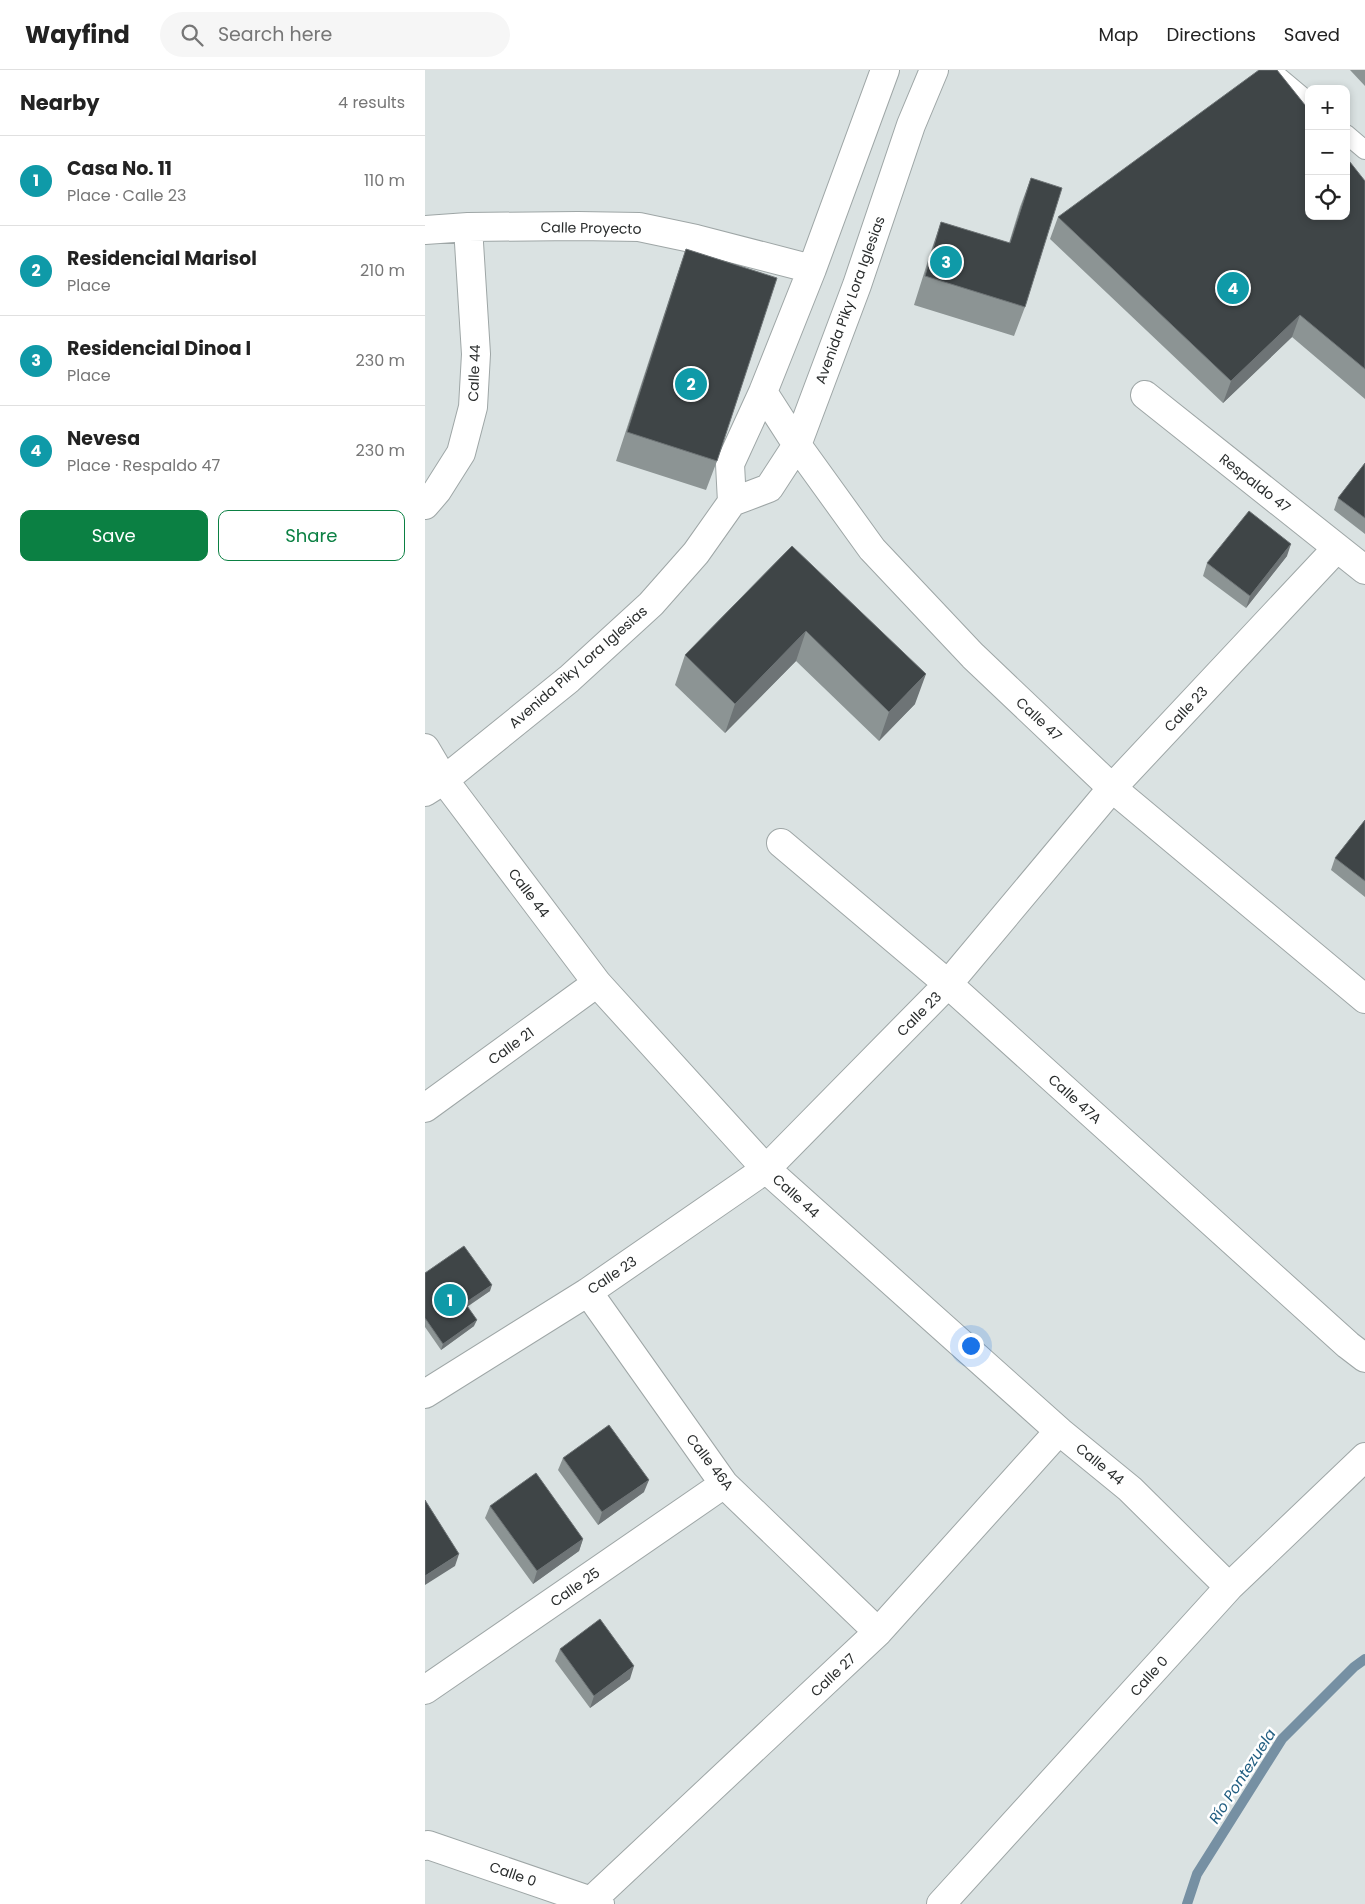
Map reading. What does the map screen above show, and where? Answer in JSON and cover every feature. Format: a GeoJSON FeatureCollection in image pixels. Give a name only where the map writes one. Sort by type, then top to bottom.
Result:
{"type":"FeatureCollection","features":[{"type":"Feature","properties":{"kind":"street"},"geometry":{"type":"LineString","coordinates":[[732,502],[730,464],[763,392],[812,269],[885,70]]}},
{"type":"Feature","properties":{"kind":"street","name":"Avenida Piky Lora Iglesias"},"geometry":{"type":"LineString","coordinates":[[434,786],[569,679],[651,604],[695,552],[732,502],[769,488],[797,445],[857,285],[911,125],[934,70]]}},
{"type":"Feature","properties":{"kind":"street","name":"Calle Proyecto"},"geometry":{"type":"LineString","coordinates":[[425,230],[578,226],[639,228],[695,239],[812,269]]}},
{"type":"Feature","properties":{"kind":"street","name":"Calle 44"},"geometry":{"type":"LineString","coordinates":[[425,505],[437,491],[461,453],[473,407],[476,354],[468,228]]}},
{"type":"Feature","properties":{"kind":"street","name":"Calle 47"},"geometry":{"type":"LineString","coordinates":[[763,392],[797,445],[872,549],[973,656],[1112,788],[1365,999]]}},
{"type":"Feature","properties":{"kind":"street","name":"Respaldo 47"},"geometry":{"type":"LineString","coordinates":[[1145,395],[1365,570]]}},
{"type":"Feature","properties":{"kind":"street","name":"Calle 23"},"geometry":{"type":"LineString","coordinates":[[425,1394],[588,1292],[766,1169],[948,984],[1112,788],[1337,548]]}},
{"type":"Feature","properties":{"kind":"street","name":"Calle 44"},"geometry":{"type":"LineString","coordinates":[[425,748],[434,786],[597,982],[766,1169],[1059,1431],[1130,1489],[1229,1587]]}},
{"type":"Feature","properties":{"kind":"street","name":"Calle 47A"},"geometry":{"type":"LineString","coordinates":[[781,843],[948,984],[1347,1345],[1365,1358]]}},
{"type":"Feature","properties":{"kind":"street","name":"Calle 21"},"geometry":{"type":"LineString","coordinates":[[425,1108],[597,982]]}},
{"type":"Feature","properties":{"kind":"street","name":"Calle 46A"},"geometry":{"type":"LineString","coordinates":[[588,1292],[724,1484],[878,1632]]}},
{"type":"Feature","properties":{"kind":"street","name":"Calle 27"},"geometry":{"type":"LineString","coordinates":[[595,1903],[878,1632],[1059,1431]]}},
{"type":"Feature","properties":{"kind":"street","name":"Calle 0"},"geometry":{"type":"LineString","coordinates":[[941,1904],[1229,1587],[1365,1457]]}},
{"type":"Feature","properties":{"kind":"street","name":"Calle 25"},"geometry":{"type":"LineString","coordinates":[[425,1690],[724,1484]]}},
{"type":"Feature","properties":{"kind":"street","name":"Calle 0"},"geometry":{"type":"LineString","coordinates":[[426,1843],[595,1903]]}},
{"type":"Feature","properties":{"kind":"lane"},"geometry":{"type":"LineString","coordinates":[[1271,70],[1305,99]]}},
{"type":"Feature","properties":{"kind":"lane"},"geometry":{"type":"LineString","coordinates":[[1350,137],[1365,150]]}},
{"type":"Feature","properties":{"kind":"building"},"geometry":{"type":"Polygon","coordinates":[[[1259,70],[1277,70],[1305,105],[1305,220],[1350,220],[1350,162],[1365,181],[1365,369],[1300,315],[1231,381],[1058,217],[1259,70]]]}},
{"type":"Feature","properties":{"kind":"building"},"geometry":{"type":"Polygon","coordinates":[[[1031,178],[1062,188],[1025,307],[925,276],[941,222],[1010,243],[1031,178]]]}},
{"type":"Feature","properties":{"kind":"building"},"geometry":{"type":"Polygon","coordinates":[[[686,249],[777,278],[717,461],[627,432],[686,249]]]}},
{"type":"Feature","properties":{"kind":"building"},"geometry":{"type":"Polygon","coordinates":[[[1365,463],[1365,518],[1338,498],[1365,463]]]}},
{"type":"Feature","properties":{"kind":"building"},"geometry":{"type":"Polygon","coordinates":[[[1249,511],[1291,544],[1250,596],[1207,563],[1249,511]]]}},
{"type":"Feature","properties":{"kind":"building"},"geometry":{"type":"Polygon","coordinates":[[[792,546],[926,674],[889,712],[806,631],[735,704],[685,655],[792,546]]]}},
{"type":"Feature","properties":{"kind":"building"},"geometry":{"type":"Polygon","coordinates":[[[1365,820],[1365,881],[1335,858],[1365,820]]]}},
{"type":"Feature","properties":{"kind":"building"},"geometry":{"type":"Polygon","coordinates":[[[464,1246],[492,1285],[465,1303],[477,1320],[443,1344],[425,1318],[425,1273],[464,1246]]]}},
{"type":"Feature","properties":{"kind":"building"},"geometry":{"type":"Polygon","coordinates":[[[609,1425],[649,1480],[602,1512],[563,1458],[609,1425]]]}},
{"type":"Feature","properties":{"kind":"building"},"geometry":{"type":"Polygon","coordinates":[[[536,1473],[583,1539],[537,1571],[490,1506],[536,1473]]]}},
{"type":"Feature","properties":{"kind":"building"},"geometry":{"type":"Polygon","coordinates":[[[425,1500],[459,1554],[425,1576],[425,1500]]]}},
{"type":"Feature","properties":{"kind":"building"},"geometry":{"type":"Polygon","coordinates":[[[600,1619],[634,1666],[594,1696],[560,1649],[600,1619]]]}},
{"type":"Feature","properties":{"kind":"waterway","name":"Río Pontezuela"},"geometry":{"type":"LineString","coordinates":[[1187,1904],[1197,1874],[1282,1739],[1354,1667],[1365,1659]]}},
{"type":"Feature","properties":{"kind":"place","name":"Residencial Dinoa I"},"geometry":{"type":"Point","coordinates":[946,262]}},
{"type":"Feature","properties":{"kind":"place","name":"Nevesa"},"geometry":{"type":"Point","coordinates":[1233,288]}},
{"type":"Feature","properties":{"kind":"place","name":"Residencial Marisol"},"geometry":{"type":"Point","coordinates":[691,384]}},
{"type":"Feature","properties":{"kind":"place","name":"Casa No. 11"},"geometry":{"type":"Point","coordinates":[450,1300]}}]}
